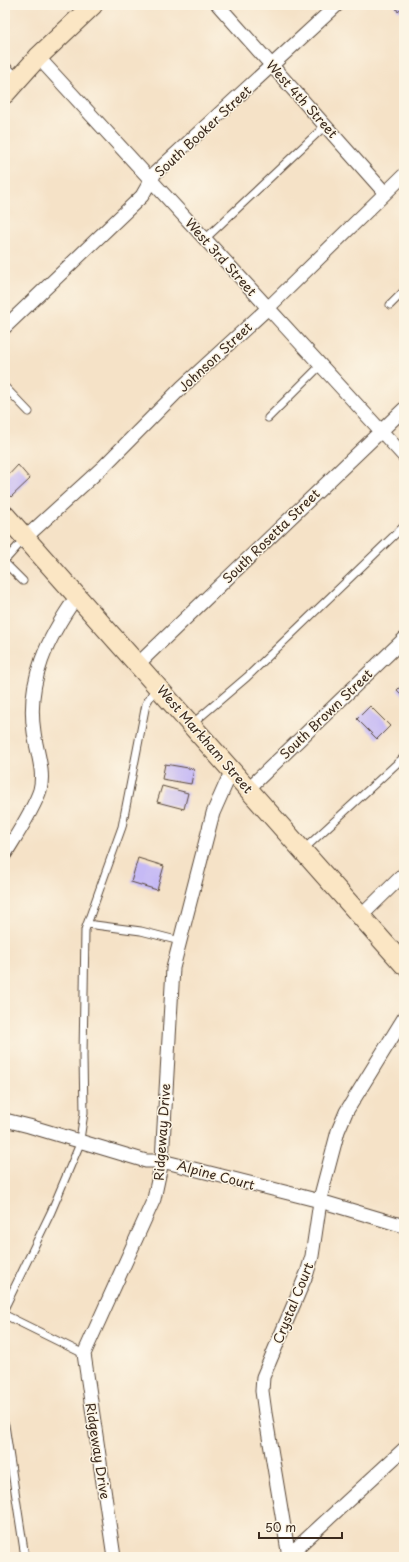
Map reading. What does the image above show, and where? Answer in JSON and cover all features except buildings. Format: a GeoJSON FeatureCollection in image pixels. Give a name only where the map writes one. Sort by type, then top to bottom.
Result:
{"type":"FeatureCollection","features":[{"type":"Feature","properties":{"kind":"main road"},"geometry":{"type":"LineString","coordinates":[[9,81],[38,57],[93,5]]}},
{"type":"Feature","properties":{"kind":"main road","name":"West Markham Street"},"geometry":{"type":"LineString","coordinates":[[5,515],[404,965]]}},
{"type":"Feature","properties":{"kind":"street","name":"West 4th Street"},"geometry":{"type":"LineString","coordinates":[[218,5],[385,193]]}},
{"type":"Feature","properties":{"kind":"street","name":"South Booker Street"},"geometry":{"type":"LineString","coordinates":[[5,327],[142,196],[150,180],[333,6]]}},
{"type":"Feature","properties":{"kind":"street","name":"West 3rd Street"},"geometry":{"type":"LineString","coordinates":[[38,57],[404,456]]}},
{"type":"Feature","properties":{"kind":"street","name":"Johnson Street"},"geometry":{"type":"LineString","coordinates":[[26,538],[104,466],[182,387],[268,308],[404,175]]}},
{"type":"Feature","properties":{"kind":"street","name":"South Rosetta Street"},"geometry":{"type":"LineString","coordinates":[[138,664],[404,409]]}},
{"type":"Feature","properties":{"kind":"street"},"geometry":{"type":"LineString","coordinates":[[5,854],[40,789],[40,764],[32,717],[32,699],[36,676],[54,633],[77,596]]}},
{"type":"Feature","properties":{"kind":"street","name":"South Brown Street"},"geometry":{"type":"LineString","coordinates":[[248,789],[404,639]]}},
{"type":"Feature","properties":{"kind":"street","name":"Ridgeway Drive"},"geometry":{"type":"LineString","coordinates":[[114,1557],[84,1354],[151,1208],[158,1185],[162,1161],[173,968],[213,813],[232,770]]}},
{"type":"Feature","properties":{"kind":"street"},"geometry":{"type":"LineString","coordinates":[[361,916],[404,874]]}},
{"type":"Feature","properties":{"kind":"street","name":"Crystal Court"},"geometry":{"type":"LineString","coordinates":[[289,1556],[262,1384],[267,1367],[307,1273],[312,1256],[320,1201],[338,1131],[346,1112],[404,1018]]}},
{"type":"Feature","properties":{"kind":"street","name":"Alpine Court"},"geometry":{"type":"LineString","coordinates":[[5,1120],[80,1140],[146,1161],[162,1161],[320,1201],[404,1226]]}},
{"type":"Feature","properties":{"kind":"street"},"geometry":{"type":"LineString","coordinates":[[289,1556],[404,1449]]}},
{"type":"Feature","properties":{"kind":"lane"},"geometry":{"type":"LineString","coordinates":[[205,239],[326,125]]}},
{"type":"Feature","properties":{"kind":"lane"},"geometry":{"type":"LineString","coordinates":[[390,305],[404,291]]}},
{"type":"Feature","properties":{"kind":"lane"},"geometry":{"type":"LineString","coordinates":[[268,418],[321,365]]}},
{"type":"Feature","properties":{"kind":"lane"},"geometry":{"type":"LineString","coordinates":[[5,387],[29,412]]}},
{"type":"Feature","properties":{"kind":"lane"},"geometry":{"type":"LineString","coordinates":[[191,724],[247,677],[404,526]]}},
{"type":"Feature","properties":{"kind":"lane"},"geometry":{"type":"LineString","coordinates":[[22,581],[6,560],[26,538]]}},
{"type":"Feature","properties":{"kind":"lane"},"geometry":{"type":"LineString","coordinates":[[5,1307],[51,1212],[80,1140],[84,1113],[83,1056],[85,939],[87,924],[118,838],[146,704],[157,685]]}},
{"type":"Feature","properties":{"kind":"lane"},"geometry":{"type":"LineString","coordinates":[[303,851],[404,757]]}},
{"type":"Feature","properties":{"kind":"lane"},"geometry":{"type":"LineString","coordinates":[[87,924],[141,931],[180,941]]}},
{"type":"Feature","properties":{"kind":"lane"},"geometry":{"type":"LineString","coordinates":[[5,1314],[84,1354]]}},
{"type":"Feature","properties":{"kind":"lane"},"geometry":{"type":"LineString","coordinates":[[5,1425],[25,1557]]}}]}
